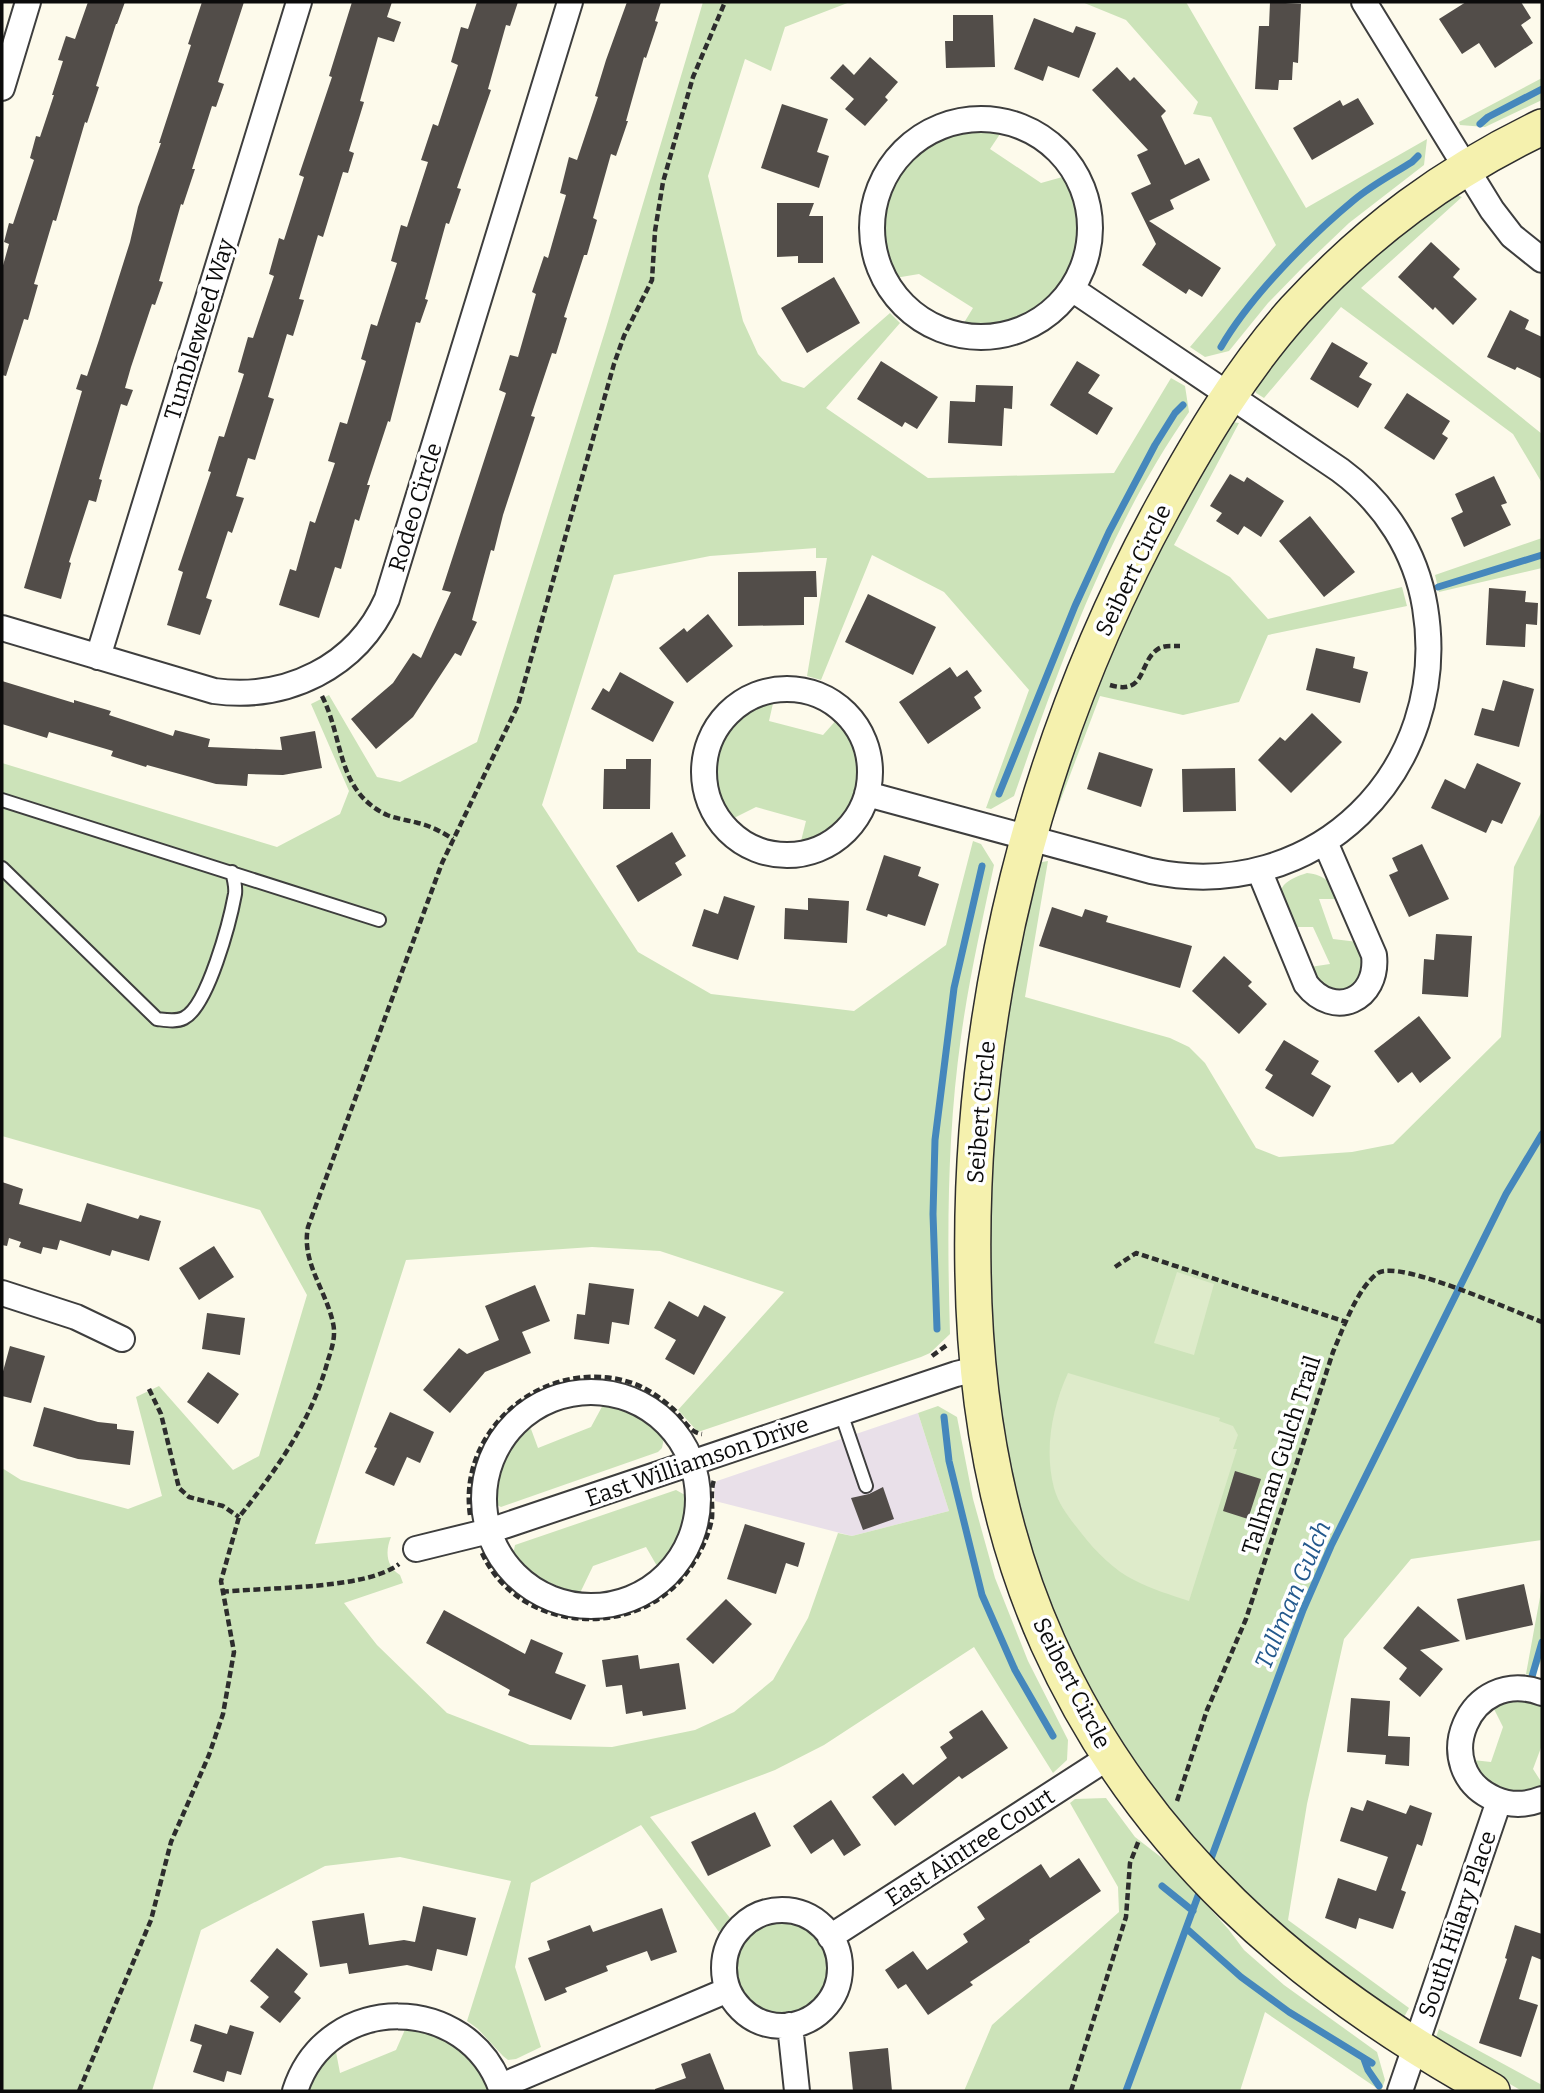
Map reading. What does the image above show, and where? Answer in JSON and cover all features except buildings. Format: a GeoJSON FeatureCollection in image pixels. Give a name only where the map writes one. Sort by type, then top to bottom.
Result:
{"type":"FeatureCollection","features":[{"type":"Feature","properties":{"kind":"street"},"geometry":{"type":"LineString","coordinates":[[2,89],[28,2]]}},
{"type":"Feature","properties":{"kind":"street","name":"Tumbleweed Way"},"geometry":{"type":"LineString","coordinates":[[98,657],[299,2]]}},
{"type":"Feature","properties":{"kind":"street","name":"Rodeo Circle"},"geometry":{"type":"LineString","coordinates":[[2,628],[228,693],[267,692],[302,682],[327,670],[348,654],[374,623],[387,599],[570,2]]}},
{"type":"Feature","properties":{"kind":"street"},"geometry":{"type":"LineString","coordinates":[[1364,2],[1503,225],[1542,260]]}},
{"type":"Feature","properties":{"kind":"street"},"geometry":{"type":"LineString","coordinates":[[987,119],[1012,123],[1035,133],[1065,158],[1079,179],[1088,203],[1090,242],[1084,266],[1072,289],[1064,300],[1043,318],[1006,335],[965,336],[939,329],[915,316],[895,297],[888,286],[873,248],[873,207],[888,169],[914,141],[948,123],[987,119]]}},
{"type":"Feature","properties":{"kind":"street","name":"Seibert Circle"},"geometry":{"type":"LineString","coordinates":[[1492,2091],[1415,2047],[1311,1972],[1231,1904],[1163,1840],[1146,1810],[1109,1757],[1079,1706],[1049,1646],[1021,1574],[1000,1503],[989,1454],[977,1369],[972,1236],[976,1135],[988,1034],[999,961],[1029,837],[1063,730],[1113,607],[1174,486],[1230,395],[1283,324],[1330,274],[1390,221],[1466,167],[1542,127]]}},
{"type":"Feature","properties":{"kind":"street"},"geometry":{"type":"LineString","coordinates":[[867,794],[1168,875],[1221,877],[1259,870],[1298,856],[1325,842],[1350,823],[1379,792],[1410,744],[1422,704],[1429,657],[1424,600],[1410,557],[1386,514],[1366,491],[1230,395],[1072,289]]}},
{"type":"Feature","properties":{"kind":"street"},"geometry":{"type":"LineString","coordinates":[[781,689],[817,694],[838,706],[861,734],[870,770],[867,794],[863,806],[849,827],[830,843],[807,853],[781,855],[745,844],[726,828],[712,807],[704,783],[712,734],[727,714],[757,694],[781,689]]}},
{"type":"Feature","properties":{"kind":"street"},"geometry":{"type":"LineString","coordinates":[[1259,870],[1306,984],[1325,1000],[1336,1003],[1351,1001],[1360,996],[1372,981],[1374,955],[1325,842]]}},
{"type":"Feature","properties":{"kind":"street"},"geometry":{"type":"LineString","coordinates":[[2,1293],[76,1317],[122,1339]]}},
{"type":"Feature","properties":{"kind":"street","name":"East Williamson Drive"},"geometry":{"type":"LineString","coordinates":[[416,1549],[489,1531],[977,1369]]}},
{"type":"Feature","properties":{"kind":"street"},"geometry":{"type":"LineString","coordinates":[[602,1393],[638,1404],[668,1425],[682,1443],[692,1463],[698,1505],[688,1546],[662,1580],[625,1600],[605,1605],[569,1604],[543,1594],[510,1568],[489,1531],[484,1502],[485,1486],[493,1458],[504,1438],[519,1421],[557,1398],[572,1394],[602,1393]]}},
{"type":"Feature","properties":{"kind":"street","name":"South Hilary Place"},"geometry":{"type":"LineString","coordinates":[[1542,1693],[1517,1688],[1495,1693],[1476,1706],[1464,1726],[1460,1748],[1466,1770],[1479,1789],[1499,1801],[1516,1804],[1542,1799]]}},
{"type":"Feature","properties":{"kind":"street","name":"East Aintree Court"},"geometry":{"type":"LineString","coordinates":[[830,1937],[1109,1757]]}},
{"type":"Feature","properties":{"kind":"street","name":"South Hilary Place"},"geometry":{"type":"LineString","coordinates":[[1400,2091],[1499,1801]]}},
{"type":"Feature","properties":{"kind":"street"},"geometry":{"type":"LineString","coordinates":[[774,1911],[798,1913],[813,1920],[830,1937],[837,1952],[839,1968],[834,1992],[820,2011],[806,2020],[790,2025],[773,2025],[757,2020],[743,2010],[728,1990],[724,1966],[727,1950],[739,1929],[751,1919],[774,1911]]}},
{"type":"Feature","properties":{"kind":"street"},"geometry":{"type":"LineString","coordinates":[[295,2091],[306,2066],[329,2041],[358,2023],[392,2016],[426,2019],[458,2033],[483,2056],[501,2089],[728,1990]]}},
{"type":"Feature","properties":{"kind":"street"},"geometry":{"type":"LineString","coordinates":[[790,2025],[797,2091]]}},
{"type":"Feature","properties":{"kind":"lane"},"geometry":{"type":"LineString","coordinates":[[2,800],[379,920]]}},
{"type":"Feature","properties":{"kind":"lane"},"geometry":{"type":"LineString","coordinates":[[2,868],[157,1019],[171,1021],[183,1020],[192,1012],[208,984],[217,962],[236,891],[232,872]]}},
{"type":"Feature","properties":{"kind":"lane"},"geometry":{"type":"LineString","coordinates":[[841,1413],[866,1486]]}},
{"type":"Feature","properties":{"kind":"path"},"geometry":{"type":"LineString","coordinates":[[79,2091],[151,1920],[171,1842],[209,1755],[223,1714],[234,1652],[222,1592],[222,1572],[239,1517],[298,1435],[319,1390],[327,1364],[335,1331],[323,1291],[309,1260],[306,1242],[308,1227],[453,839],[518,705],[614,363],[624,336],[652,280],[655,231],[663,183],[690,86],[725,2]]}},
{"type":"Feature","properties":{"kind":"path"},"geometry":{"type":"LineString","coordinates":[[1105,683],[1120,688],[1133,684],[1142,676],[1156,650],[1166,646],[1180,646]]}},
{"type":"Feature","properties":{"kind":"path"},"geometry":{"type":"LineString","coordinates":[[322,696],[334,724],[347,776],[363,798],[387,814],[431,827],[453,839]]}},
{"type":"Feature","properties":{"kind":"path"},"geometry":{"type":"LineString","coordinates":[[1115,1267],[1136,1253],[1346,1322]]}},
{"type":"Feature","properties":{"kind":"path","name":"Tallman Gulch Trail"},"geometry":{"type":"LineString","coordinates":[[1171,1809],[1176,1804],[1207,1710],[1247,1619],[1320,1390],[1357,1300],[1378,1273],[1392,1270],[1432,1279],[1542,1322]]}},
{"type":"Feature","properties":{"kind":"path"},"geometry":{"type":"LineString","coordinates":[[149,1389],[161,1414],[179,1488],[188,1497],[223,1506],[239,1517]]}},
{"type":"Feature","properties":{"kind":"path"},"geometry":{"type":"LineString","coordinates":[[222,1592],[344,1582],[392,1569],[416,1549]]}},
{"type":"Feature","properties":{"kind":"path"},"geometry":{"type":"LineString","coordinates":[[1070,2091],[1126,1917],[1130,1863],[1134,1849],[1140,1838],[1163,1840]]}},
{"type":"Feature","properties":{"kind":"shaded area"},"geometry":{"type":"Polygon","coordinates":[[[918,1413],[949,1511],[852,1536],[715,1501],[714,1487],[717,1481],[918,1413]]]}},
{"type":"Feature","properties":{"kind":"green space"},"geometry":{"type":"Polygon","coordinates":[[[703,2],[850,2],[785,27],[771,71],[745,59],[708,176],[743,321],[758,354],[782,381],[804,388],[890,313],[900,323],[826,408],[928,478],[1114,473],[1171,378],[1185,386],[1189,412],[1134,502],[1088,598],[1014,796],[991,809],[986,808],[1029,690],[944,592],[872,555],[821,680],[807,676],[827,558],[816,558],[816,548],[710,556],[614,575],[542,805],[638,952],[711,994],[854,1011],[946,945],[973,841],[981,844],[994,865],[968,994],[956,1074],[949,1186],[950,1334],[930,1353],[921,1357],[698,1432],[678,1410],[784,1292],[660,1251],[592,1247],[406,1260],[315,1544],[391,1537],[388,1548],[389,1563],[400,1575],[403,1583],[344,1603],[377,1645],[447,1713],[530,1745],[612,1747],[695,1730],[734,1712],[773,1680],[808,1618],[838,1533],[852,1536],[949,1511],[918,1413],[938,1406],[957,1417],[973,1499],[995,1578],[1028,1661],[1068,1740],[1067,1760],[1053,1773],[974,1647],[824,1745],[775,1770],[650,1817],[730,1918],[719,1932],[641,1825],[531,1883],[515,1967],[541,2047],[516,2059],[508,2060],[467,2021],[511,1881],[400,1857],[325,1866],[201,1930],[152,2091],[2,2091],[2,1468],[21,1480],[128,1509],[162,1496],[136,1397],[159,1386],[233,1470],[259,1456],[307,1295],[260,1210],[2,1136],[2,763],[277,847],[340,814],[349,791],[311,704],[329,695],[377,777],[400,782],[477,742],[606,328],[703,2]]]}},
{"type":"Feature","properties":{"kind":"green space"},"geometry":{"type":"Polygon","coordinates":[[[1082,2],[1186,2],[1306,208],[1427,139],[1424,165],[1349,223],[1268,303],[1229,351],[1205,357],[1190,347],[1276,245],[1211,117],[1193,114],[1198,102],[1126,20],[1082,2]]]}},
{"type":"Feature","properties":{"kind":"green space"},"geometry":{"type":"Polygon","coordinates":[[[1542,78],[1542,100],[1485,127],[1460,125],[1459,122],[1542,78]]]}},
{"type":"Feature","properties":{"kind":"green space"},"geometry":{"type":"Polygon","coordinates":[[[975,127],[1002,131],[990,149],[1041,183],[1066,176],[1080,211],[1082,234],[1080,252],[1074,268],[1054,297],[1026,318],[1010,324],[980,329],[962,326],[973,308],[919,274],[895,278],[887,265],[879,238],[879,216],[884,196],[892,179],[904,164],[936,140],[975,127]]]}},
{"type":"Feature","properties":{"kind":"green space"},"geometry":{"type":"Polygon","coordinates":[[[1456,195],[1462,197],[1361,288],[1542,434],[1542,483],[1513,434],[1341,307],[1264,398],[1256,393],[1254,387],[1325,298],[1428,208],[1456,195]]]}},
{"type":"Feature","properties":{"kind":"green space"},"geometry":{"type":"Polygon","coordinates":[[[1232,422],[1239,423],[1174,545],[1230,577],[1268,619],[1402,587],[1407,606],[1268,635],[1239,702],[1183,715],[1100,696],[1050,828],[1064,765],[1152,556],[1232,422]]]}},
{"type":"Feature","properties":{"kind":"green space"},"geometry":{"type":"Polygon","coordinates":[[[1542,538],[1542,568],[1439,592],[1435,575],[1542,538]]]}},
{"type":"Feature","properties":{"kind":"green space"},"geometry":{"type":"Polygon","coordinates":[[[764,699],[774,699],[769,721],[823,735],[839,717],[850,730],[862,757],[856,797],[834,828],[817,840],[801,841],[806,821],[756,807],[732,819],[727,817],[719,799],[714,764],[722,733],[746,708],[764,699]]]}},
{"type":"Feature","properties":{"kind":"green space"},"geometry":{"type":"Polygon","coordinates":[[[1542,811],[1542,1540],[1411,1559],[1344,1639],[1307,1804],[1288,1920],[1409,2008],[1403,2019],[1399,2019],[1236,1891],[1125,1756],[1064,1645],[1015,1506],[991,1360],[988,1179],[1000,1044],[1036,863],[1048,861],[1025,997],[1170,1038],[1189,1047],[1205,1063],[1256,1148],[1279,1157],[1352,1152],[1393,1144],[1501,1037],[1514,867],[1542,811]]]}},
{"type":"Feature","properties":{"kind":"green space"},"geometry":{"type":"Polygon","coordinates":[[[1307,873],[1327,881],[1340,899],[1319,899],[1333,939],[1358,942],[1363,953],[1362,981],[1344,994],[1319,987],[1310,967],[1330,964],[1313,927],[1292,927],[1281,900],[1282,887],[1307,873]]]}},
{"type":"Feature","properties":{"kind":"green space"},"geometry":{"type":"Polygon","coordinates":[[[1177,1272],[1214,1284],[1194,1355],[1154,1343],[1177,1272]]]}},
{"type":"Feature","properties":{"kind":"green space"},"geometry":{"type":"Polygon","coordinates":[[[1068,1373],[1220,1418],[1219,1421],[1233,1426],[1238,1435],[1233,1449],[1237,1449],[1189,1601],[1141,1583],[1112,1566],[1087,1541],[1059,1501],[1051,1474],[1051,1429],[1068,1373]]]}},
{"type":"Feature","properties":{"kind":"green space"},"geometry":{"type":"Polygon","coordinates":[[[604,1403],[645,1420],[664,1438],[662,1448],[658,1452],[501,1507],[497,1505],[495,1496],[498,1473],[515,1441],[531,1429],[538,1448],[591,1427],[604,1403]]]}},
{"type":"Feature","properties":{"kind":"green space"},"geometry":{"type":"Polygon","coordinates":[[[676,1490],[685,1495],[683,1523],[670,1554],[657,1566],[646,1547],[593,1566],[580,1593],[544,1579],[525,1567],[513,1555],[515,1545],[676,1490]]]}},
{"type":"Feature","properties":{"kind":"green space"},"geometry":{"type":"Polygon","coordinates":[[[1542,1586],[1542,1659],[1534,1676],[1526,1674],[1542,1586]]]}},
{"type":"Feature","properties":{"kind":"green space"},"geometry":{"type":"Polygon","coordinates":[[[1504,1698],[1542,1703],[1542,1745],[1533,1769],[1542,1787],[1521,1795],[1490,1787],[1473,1760],[1491,1762],[1503,1727],[1493,1707],[1504,1698]]]}},
{"type":"Feature","properties":{"kind":"green space"},"geometry":{"type":"Polygon","coordinates":[[[1106,1798],[1135,1837],[1171,1865],[1244,1950],[1284,1985],[1377,2052],[1385,2080],[1381,2091],[1265,2012],[1240,2091],[964,2091],[992,2025],[1119,1912],[1118,1887],[1070,1803],[1075,1799],[1106,1798]]]}},
{"type":"Feature","properties":{"kind":"green space"},"geometry":{"type":"Polygon","coordinates":[[[782,1919],[809,1927],[823,1941],[831,1968],[823,1995],[809,2009],[782,2017],[755,2009],[741,1995],[733,1968],[741,1941],[755,1927],[782,1919]]]}},
{"type":"Feature","properties":{"kind":"green space"},"geometry":{"type":"Polygon","coordinates":[[[413,2024],[468,2050],[495,2091],[304,2091],[314,2070],[336,2052],[340,2073],[396,2050],[407,2025],[413,2024]]]}},
{"type":"Feature","properties":{"kind":"green space"},"geometry":{"type":"Polygon","coordinates":[[[1439,2029],[1542,2085],[1542,2091],[1522,2091],[1437,2042],[1439,2029]]]}},
{"type":"Feature","properties":{"kind":"waterway"},"geometry":{"type":"LineString","coordinates":[[1480,124],[1488,117],[1542,89]]}},
{"type":"Feature","properties":{"kind":"waterway"},"geometry":{"type":"LineString","coordinates":[[1221,347],[1264,288],[1318,232],[1361,195],[1418,156]]}},
{"type":"Feature","properties":{"kind":"waterway"},"geometry":{"type":"LineString","coordinates":[[999,794],[1075,606],[1109,532],[1155,445],[1183,405]]}},
{"type":"Feature","properties":{"kind":"waterway"},"geometry":{"type":"LineString","coordinates":[[1438,587],[1542,555]]}},
{"type":"Feature","properties":{"kind":"waterway"},"geometry":{"type":"LineString","coordinates":[[937,1329],[933,1214],[935,1140],[954,988],[982,866]]}},
{"type":"Feature","properties":{"kind":"waterway","name":"Tallman Gulch"},"geometry":{"type":"LineString","coordinates":[[1209,1864],[1303,1610],[1331,1546],[1506,1194],[1542,1134]]}},
{"type":"Feature","properties":{"kind":"waterway"},"geometry":{"type":"LineString","coordinates":[[944,1417],[949,1461],[982,1595],[1015,1670],[1053,1736]]}},
{"type":"Feature","properties":{"kind":"waterway"},"geometry":{"type":"LineString","coordinates":[[1531,1680],[1542,1642]]}},
{"type":"Feature","properties":{"kind":"waterway","name":"Tallman Gulch"},"geometry":{"type":"LineString","coordinates":[[1126,2091],[1202,1885]]}},
{"type":"Feature","properties":{"kind":"waterway"},"geometry":{"type":"LineString","coordinates":[[1162,1886],[1193,1911]]}},
{"type":"Feature","properties":{"kind":"waterway"},"geometry":{"type":"LineString","coordinates":[[1187,1929],[1241,1977],[1289,2012],[1372,2063]]}},
{"type":"Feature","properties":{"kind":"waterway"},"geometry":{"type":"LineString","coordinates":[[1364,2059],[1379,2086]]}}]}
